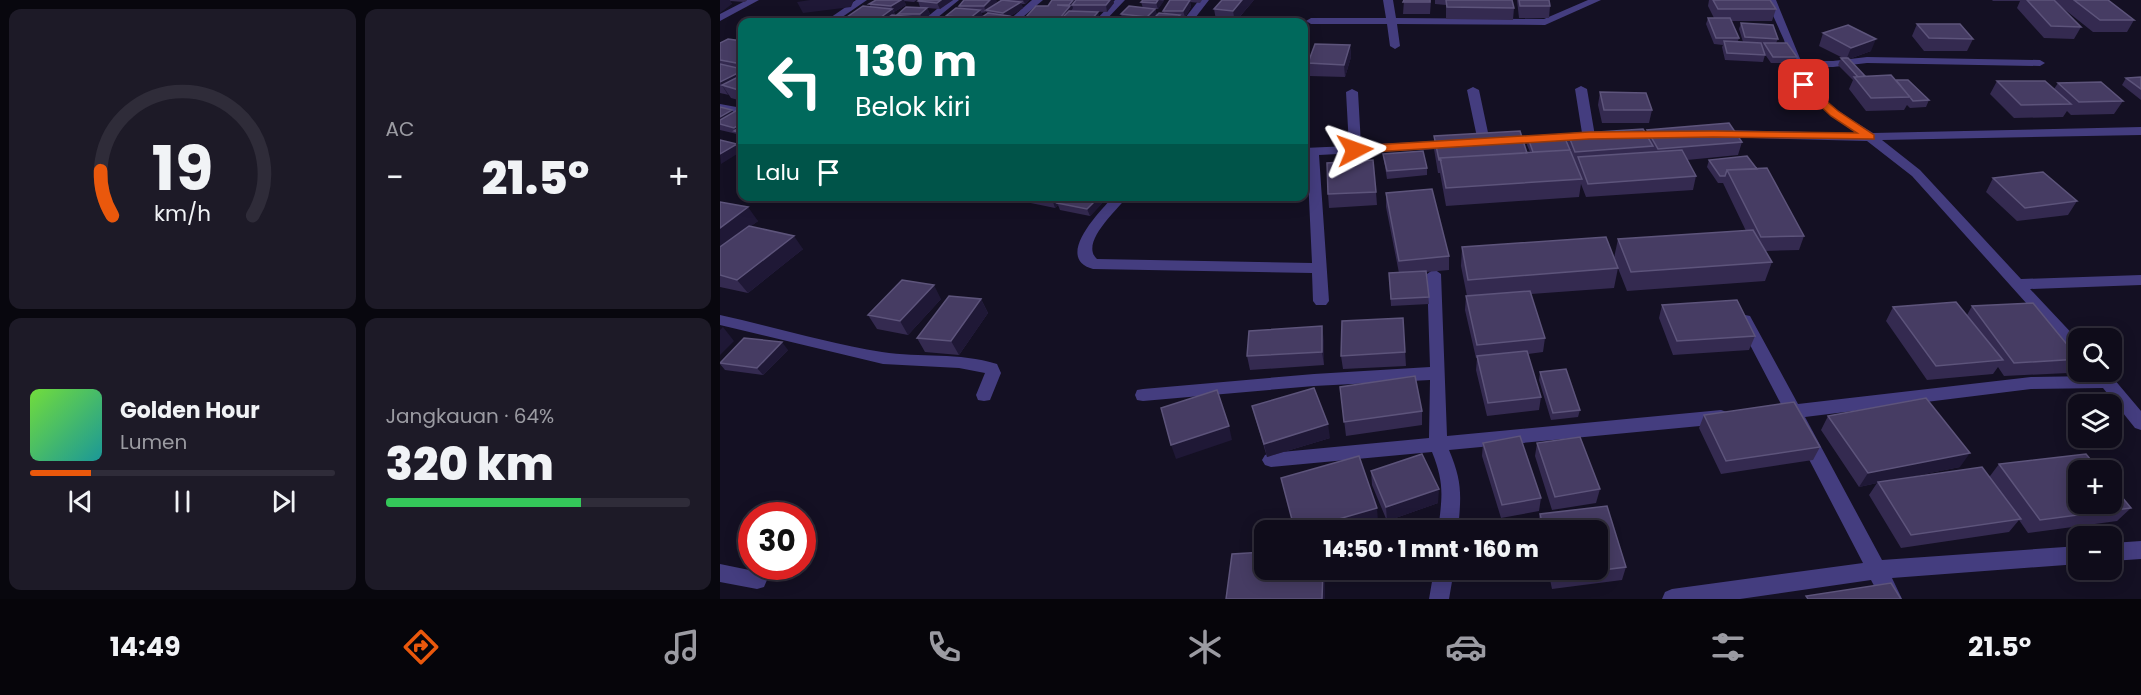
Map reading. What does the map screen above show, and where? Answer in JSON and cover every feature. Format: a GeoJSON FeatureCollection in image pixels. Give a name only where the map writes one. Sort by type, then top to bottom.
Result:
{"type":"FeatureCollection","features":[{"type":"Feature","properties":{"kind":"street"},"geometry":{"type":"LineString","coordinates":[[720,18],[754,0]]}},
{"type":"Feature","properties":{"kind":"street"},"geometry":{"type":"LineString","coordinates":[[835,18],[862,0]]}},
{"type":"Feature","properties":{"kind":"street"},"geometry":{"type":"LineString","coordinates":[[931,18],[954,0]]}},
{"type":"Feature","properties":{"kind":"street"},"geometry":{"type":"LineString","coordinates":[[1017,18],[1038,0]]}},
{"type":"Feature","properties":{"kind":"street"},"geometry":{"type":"LineString","coordinates":[[1103,18],[1120,0]]}},
{"type":"Feature","properties":{"kind":"street"},"geometry":{"type":"LineString","coordinates":[[1189,18],[1204,0]]}},
{"type":"Feature","properties":{"kind":"street"},"geometry":{"type":"LineString","coordinates":[[1388,0],[1395,46]]}},
{"type":"Feature","properties":{"kind":"street"},"geometry":{"type":"LineString","coordinates":[[1311,21],[1545,22],[1596,0]]}},
{"type":"Feature","properties":{"kind":"street"},"geometry":{"type":"LineString","coordinates":[[1771,0],[1789,40],[1804,85],[1816,99],[1916,173],[2068,339]]}},
{"type":"Feature","properties":{"kind":"street"},"geometry":{"type":"LineString","coordinates":[[1796,64],[1833,64],[1867,60],[2040,63]]}},
{"type":"Feature","properties":{"kind":"street"},"geometry":{"type":"LineString","coordinates":[[1321,301],[1317,268],[1318,224],[1309,195],[1308,151],[1595,136],[1581,89]]}},
{"type":"Feature","properties":{"kind":"street"},"geometry":{"type":"LineString","coordinates":[[1473,90],[1473,142]]}},
{"type":"Feature","properties":{"kind":"street"},"geometry":{"type":"LineString","coordinates":[[1352,92],[1355,150]]}},
{"type":"Feature","properties":{"kind":"street"},"geometry":{"type":"LineString","coordinates":[[720,107],[738,110]]}},
{"type":"Feature","properties":{"kind":"street"},"geometry":{"type":"LineString","coordinates":[[1702,134],[1870,137],[2141,131]]}},
{"type":"Feature","properties":{"kind":"street"},"geometry":{"type":"LineString","coordinates":[[1117,201],[1100,219],[1083,246],[1086,260],[1093,264],[1317,268]]}},
{"type":"Feature","properties":{"kind":"street"},"geometry":{"type":"LineString","coordinates":[[1434,274],[1438,446],[1450,474],[1452,494],[1449,520]]}},
{"type":"Feature","properties":{"kind":"street"},"geometry":{"type":"LineString","coordinates":[[2017,284],[2141,280]]}},
{"type":"Feature","properties":{"kind":"street"},"geometry":{"type":"LineString","coordinates":[[1742,314],[1892,599]]}},
{"type":"Feature","properties":{"kind":"street"},"geometry":{"type":"LineString","coordinates":[[720,320],[883,358],[959,362],[992,368],[991,380],[984,395]]}},
{"type":"Feature","properties":{"kind":"street"},"geometry":{"type":"LineString","coordinates":[[1143,396],[1314,380],[1438,374]]}},
{"type":"Feature","properties":{"kind":"street"},"geometry":{"type":"LineString","coordinates":[[1759,415],[2068,380]]}},
{"type":"Feature","properties":{"kind":"street"},"geometry":{"type":"LineString","coordinates":[[2107,382],[2138,416]]}},
{"type":"Feature","properties":{"kind":"street"},"geometry":{"type":"LineString","coordinates":[[1270,460],[1438,446],[1669,421],[1737,416]]}},
{"type":"Feature","properties":{"kind":"street"},"geometry":{"type":"LineString","coordinates":[[2122,551],[2141,550]]}},
{"type":"Feature","properties":{"kind":"street"},"geometry":{"type":"LineString","coordinates":[[1672,599],[1878,570],[2068,556]]}},
{"type":"Feature","properties":{"kind":"street"},"geometry":{"type":"LineString","coordinates":[[720,573],[738,576]]}},
{"type":"Feature","properties":{"kind":"street"},"geometry":{"type":"LineString","coordinates":[[1439,599],[1442,580]]}},
{"type":"Feature","properties":{"kind":"building"},"geometry":{"type":"Polygon","coordinates":[[[876,0],[901,0],[891,6],[869,4],[876,0]]]}},
{"type":"Feature","properties":{"kind":"building"},"geometry":{"type":"Polygon","coordinates":[[[919,0],[941,0],[937,3],[919,0]]]}},
{"type":"Feature","properties":{"kind":"building"},"geometry":{"type":"Polygon","coordinates":[[[964,0],[990,0],[984,6],[959,6],[964,0]]]}},
{"type":"Feature","properties":{"kind":"building"},"geometry":{"type":"Polygon","coordinates":[[[1002,0],[1021,2],[1003,13],[986,10],[1002,0]]]}},
{"type":"Feature","properties":{"kind":"building"},"geometry":{"type":"Polygon","coordinates":[[[1052,0],[1073,0],[1069,5],[1057,5],[1070,6],[1060,18],[1025,18],[1036,6],[1048,6],[1052,0]]]}},
{"type":"Feature","properties":{"kind":"building"},"geometry":{"type":"Polygon","coordinates":[[[1076,0],[1110,0],[1106,5],[1072,5],[1076,0]]]}},
{"type":"Feature","properties":{"kind":"building"},"geometry":{"type":"Polygon","coordinates":[[[1158,0],[1156,3],[1141,2],[1158,0]]]}},
{"type":"Feature","properties":{"kind":"building"},"geometry":{"type":"Polygon","coordinates":[[[1170,0],[1190,0],[1183,11],[1163,11],[1170,0]]]}},
{"type":"Feature","properties":{"kind":"building"},"geometry":{"type":"Polygon","coordinates":[[[1222,0],[1242,0],[1233,11],[1214,9],[1222,0]]]}},
{"type":"Feature","properties":{"kind":"building"},"geometry":{"type":"Polygon","coordinates":[[[1404,0],[1430,0],[1430,2],[1403,2],[1404,0]]]}},
{"type":"Feature","properties":{"kind":"building"},"geometry":{"type":"Polygon","coordinates":[[[1446,0],[1512,0],[1514,8],[1447,7],[1446,0]]]}},
{"type":"Feature","properties":{"kind":"building"},"geometry":{"type":"Polygon","coordinates":[[[1519,0],[1549,0],[1550,6],[1520,6],[1519,0]]]}},
{"type":"Feature","properties":{"kind":"building"},"geometry":{"type":"Polygon","coordinates":[[[1713,0],[1770,0],[1776,9],[1718,9],[1713,0]]]}},
{"type":"Feature","properties":{"kind":"building"},"geometry":{"type":"Polygon","coordinates":[[[2027,0],[2054,0],[2081,27],[2051,26],[2027,0]]]}},
{"type":"Feature","properties":{"kind":"building"},"geometry":{"type":"Polygon","coordinates":[[[2074,0],[2108,0],[2134,20],[2100,20],[2074,0]]]}},
{"type":"Feature","properties":{"kind":"building"},"geometry":{"type":"Polygon","coordinates":[[[863,6],[892,9],[880,18],[847,17],[863,6]]]}},
{"type":"Feature","properties":{"kind":"building"},"geometry":{"type":"Polygon","coordinates":[[[1129,6],[1155,9],[1147,17],[1121,14],[1129,6]]]}},
{"type":"Feature","properties":{"kind":"building"},"geometry":{"type":"Polygon","coordinates":[[[906,7],[927,8],[920,14],[898,14],[906,7]]]}},
{"type":"Feature","properties":{"kind":"building"},"geometry":{"type":"Polygon","coordinates":[[[956,8],[980,10],[970,18],[946,16],[956,8]]]}},
{"type":"Feature","properties":{"kind":"building"},"geometry":{"type":"Polygon","coordinates":[[[1069,11],[1098,12],[1093,18],[1062,18],[1069,11]]]}},
{"type":"Feature","properties":{"kind":"building"},"geometry":{"type":"Polygon","coordinates":[[[988,13],[1009,16],[1006,18],[981,18],[988,13]]]}},
{"type":"Feature","properties":{"kind":"building"},"geometry":{"type":"Polygon","coordinates":[[[1159,13],[1180,15],[1177,18],[1154,18],[1159,13]]]}},
{"type":"Feature","properties":{"kind":"building"},"geometry":{"type":"Polygon","coordinates":[[[892,15],[916,17],[915,18],[887,18],[892,15]]]}},
{"type":"Feature","properties":{"kind":"building"},"geometry":{"type":"Polygon","coordinates":[[[1708,18],[1730,18],[1739,38],[1716,38],[1708,18]]]}},
{"type":"Feature","properties":{"kind":"building"},"geometry":{"type":"Polygon","coordinates":[[[1741,23],[1773,25],[1778,39],[1745,37],[1741,23]]]}},
{"type":"Feature","properties":{"kind":"building"},"geometry":{"type":"Polygon","coordinates":[[[1917,24],[1960,24],[1973,39],[1929,38],[1917,24]]]}},
{"type":"Feature","properties":{"kind":"building"},"geometry":{"type":"Polygon","coordinates":[[[1848,25],[1876,39],[1851,48],[1823,33],[1848,25]]]}},
{"type":"Feature","properties":{"kind":"building"},"geometry":{"type":"Polygon","coordinates":[[[728,39],[738,40],[738,63],[720,60],[720,43],[728,39]]]}},
{"type":"Feature","properties":{"kind":"building"},"geometry":{"type":"Polygon","coordinates":[[[1724,41],[1761,43],[1765,55],[1727,53],[1724,41]]]}},
{"type":"Feature","properties":{"kind":"building"},"geometry":{"type":"Polygon","coordinates":[[[1764,43],[1787,43],[1797,57],[1773,57],[1764,43]]]}},
{"type":"Feature","properties":{"kind":"building"},"geometry":{"type":"Polygon","coordinates":[[[1315,44],[1350,45],[1344,65],[1308,63],[1315,44]]]}},
{"type":"Feature","properties":{"kind":"building"},"geometry":{"type":"Polygon","coordinates":[[[1841,58],[1848,58],[1865,76],[1858,77],[1841,58]]]}},
{"type":"Feature","properties":{"kind":"building"},"geometry":{"type":"Polygon","coordinates":[[[720,64],[738,68],[738,73],[720,82],[720,64]]]}},
{"type":"Feature","properties":{"kind":"building"},"geometry":{"type":"Polygon","coordinates":[[[1891,75],[1910,97],[1871,98],[1854,77],[1891,75]]]}},
{"type":"Feature","properties":{"kind":"building"},"geometry":{"type":"Polygon","coordinates":[[[738,77],[738,90],[722,85],[738,77]]]}},
{"type":"Feature","properties":{"kind":"building"},"geometry":{"type":"Polygon","coordinates":[[[2141,77],[2141,89],[2126,78],[2141,77]]]}},
{"type":"Feature","properties":{"kind":"building"},"geometry":{"type":"Polygon","coordinates":[[[1896,80],[1908,80],[1929,100],[1913,101],[1896,80]]]}},
{"type":"Feature","properties":{"kind":"building"},"geometry":{"type":"Polygon","coordinates":[[[1997,81],[2045,81],[2071,104],[2021,105],[1997,81]]]}},
{"type":"Feature","properties":{"kind":"building"},"geometry":{"type":"Polygon","coordinates":[[[2101,82],[2123,101],[2079,102],[2058,83],[2101,82]]]}},
{"type":"Feature","properties":{"kind":"building"},"geometry":{"type":"Polygon","coordinates":[[[1600,92],[1646,93],[1652,110],[1604,110],[1600,92]]]}},
{"type":"Feature","properties":{"kind":"building"},"geometry":{"type":"Polygon","coordinates":[[[720,107],[732,110],[720,117],[720,107]]]}},
{"type":"Feature","properties":{"kind":"building"},"geometry":{"type":"Polygon","coordinates":[[[738,110],[738,126],[734,128],[720,124],[720,120],[738,110]]]}},
{"type":"Feature","properties":{"kind":"building"},"geometry":{"type":"Polygon","coordinates":[[[1729,123],[1742,142],[1658,149],[1647,130],[1729,123]]]}},
{"type":"Feature","properties":{"kind":"building"},"geometry":{"type":"Polygon","coordinates":[[[1643,129],[1653,146],[1575,152],[1568,134],[1643,129]]]}},
{"type":"Feature","properties":{"kind":"building"},"geometry":{"type":"Polygon","coordinates":[[[1520,131],[1527,153],[1440,158],[1441,160],[1439,160],[1434,136],[1520,131]]]}},
{"type":"Feature","properties":{"kind":"building"},"geometry":{"type":"Polygon","coordinates":[[[1564,136],[1570,150],[1533,152],[1528,138],[1564,136]]]}},
{"type":"Feature","properties":{"kind":"building"},"geometry":{"type":"Polygon","coordinates":[[[720,140],[737,144],[720,154],[720,140]]]}},
{"type":"Feature","properties":{"kind":"building"},"geometry":{"type":"Polygon","coordinates":[[[1570,150],[1582,179],[1446,188],[1440,158],[1570,150]]]}},
{"type":"Feature","properties":{"kind":"building"},"geometry":{"type":"Polygon","coordinates":[[[1682,150],[1696,176],[1588,184],[1578,157],[1682,150]]]}},
{"type":"Feature","properties":{"kind":"building"},"geometry":{"type":"Polygon","coordinates":[[[1423,151],[1427,168],[1387,171],[1383,154],[1423,151]]]}},
{"type":"Feature","properties":{"kind":"building"},"geometry":{"type":"Polygon","coordinates":[[[1747,156],[1757,169],[1727,170],[1725,176],[1720,176],[1709,160],[1747,156]]]}},
{"type":"Feature","properties":{"kind":"building"},"geometry":{"type":"Polygon","coordinates":[[[1373,160],[1376,192],[1328,194],[1327,163],[1373,160]]]}},
{"type":"Feature","properties":{"kind":"building"},"geometry":{"type":"Polygon","coordinates":[[[1767,168],[1804,236],[1761,237],[1727,170],[1767,168]]]}},
{"type":"Feature","properties":{"kind":"building"},"geometry":{"type":"Polygon","coordinates":[[[2043,172],[2077,201],[2025,208],[1993,178],[2043,172]]]}},
{"type":"Feature","properties":{"kind":"building"},"geometry":{"type":"Polygon","coordinates":[[[1432,189],[1449,256],[1399,261],[1386,193],[1432,189]]]}},
{"type":"Feature","properties":{"kind":"building"},"geometry":{"type":"Polygon","coordinates":[[[1059,201],[1095,201],[1087,209],[1057,203],[1059,201]]]}},
{"type":"Feature","properties":{"kind":"building"},"geometry":{"type":"Polygon","coordinates":[[[720,202],[748,207],[720,228],[720,202]]]}},
{"type":"Feature","properties":{"kind":"building"},"geometry":{"type":"Polygon","coordinates":[[[749,226],[794,236],[737,280],[720,275],[720,247],[749,226]]]}},
{"type":"Feature","properties":{"kind":"building"},"geometry":{"type":"Polygon","coordinates":[[[1753,230],[1772,262],[1631,272],[1618,239],[1753,230]]]}},
{"type":"Feature","properties":{"kind":"building"},"geometry":{"type":"Polygon","coordinates":[[[1606,237],[1618,268],[1468,280],[1462,247],[1606,237]]]}},
{"type":"Feature","properties":{"kind":"building"},"geometry":{"type":"Polygon","coordinates":[[[1426,271],[1429,297],[1391,299],[1389,273],[1426,271]]]}},
{"type":"Feature","properties":{"kind":"building"},"geometry":{"type":"Polygon","coordinates":[[[902,280],[934,285],[900,321],[868,315],[902,280]]]}},
{"type":"Feature","properties":{"kind":"building"},"geometry":{"type":"Polygon","coordinates":[[[1530,291],[1545,338],[1477,345],[1466,296],[1530,291]]]}},
{"type":"Feature","properties":{"kind":"building"},"geometry":{"type":"Polygon","coordinates":[[[949,296],[981,299],[951,341],[917,338],[949,296]]]}},
{"type":"Feature","properties":{"kind":"building"},"geometry":{"type":"Polygon","coordinates":[[[1737,300],[1755,336],[1677,341],[1662,305],[1737,300]]]}},
{"type":"Feature","properties":{"kind":"building"},"geometry":{"type":"Polygon","coordinates":[[[1956,302],[2003,360],[1936,366],[1893,307],[1956,302]]]}},
{"type":"Feature","properties":{"kind":"building"},"geometry":{"type":"Polygon","coordinates":[[[2033,303],[2068,346],[2068,360],[2014,363],[1972,306],[2033,303]]]}},
{"type":"Feature","properties":{"kind":"building"},"geometry":{"type":"Polygon","coordinates":[[[1403,318],[1405,352],[1341,356],[1342,321],[1403,318]]]}},
{"type":"Feature","properties":{"kind":"building"},"geometry":{"type":"Polygon","coordinates":[[[1322,326],[1322,352],[1247,356],[1249,331],[1322,326]]]}},
{"type":"Feature","properties":{"kind":"building"},"geometry":{"type":"Polygon","coordinates":[[[744,338],[782,342],[757,368],[720,363],[744,338]]]}},
{"type":"Feature","properties":{"kind":"building"},"geometry":{"type":"Polygon","coordinates":[[[1527,351],[1541,397],[1488,403],[1477,356],[1527,351]]]}},
{"type":"Feature","properties":{"kind":"building"},"geometry":{"type":"Polygon","coordinates":[[[1566,369],[1580,410],[1553,413],[1540,372],[1566,369]]]}},
{"type":"Feature","properties":{"kind":"building"},"geometry":{"type":"Polygon","coordinates":[[[1415,376],[1422,411],[1344,422],[1340,387],[1415,376]]]}},
{"type":"Feature","properties":{"kind":"building"},"geometry":{"type":"Polygon","coordinates":[[[1314,388],[1328,424],[1264,444],[1252,406],[1314,388]]]}},
{"type":"Feature","properties":{"kind":"building"},"geometry":{"type":"Polygon","coordinates":[[[1217,390],[1229,426],[1171,445],[1161,408],[1217,390]]]}},
{"type":"Feature","properties":{"kind":"building"},"geometry":{"type":"Polygon","coordinates":[[[1926,398],[1970,453],[1868,473],[1828,416],[1926,398]]]}},
{"type":"Feature","properties":{"kind":"building"},"geometry":{"type":"Polygon","coordinates":[[[1794,402],[1820,447],[1726,461],[1704,415],[1794,402]]]}},
{"type":"Feature","properties":{"kind":"building"},"geometry":{"type":"Polygon","coordinates":[[[1520,436],[1541,498],[1502,505],[1483,443],[1520,436]]]}},
{"type":"Feature","properties":{"kind":"building"},"geometry":{"type":"Polygon","coordinates":[[[1580,437],[1600,489],[1555,497],[1537,443],[1580,437]]]}},
{"type":"Feature","properties":{"kind":"building"},"geometry":{"type":"Polygon","coordinates":[[[1422,454],[1439,489],[1386,507],[1371,471],[1422,454]]]}},
{"type":"Feature","properties":{"kind":"building"},"geometry":{"type":"Polygon","coordinates":[[[2086,454],[2091,460],[2068,460],[2068,514],[2086,514],[2040,520],[1999,464],[2086,454]]]}},
{"type":"Feature","properties":{"kind":"building"},"geometry":{"type":"Polygon","coordinates":[[[1359,456],[1377,508],[1335,520],[1292,520],[1281,478],[1359,456]]]}},
{"type":"Feature","properties":{"kind":"building"},"geometry":{"type":"Polygon","coordinates":[[[1982,467],[2021,519],[1911,535],[1878,482],[1982,467]]]}},
{"type":"Feature","properties":{"kind":"building"},"geometry":{"type":"Polygon","coordinates":[[[2122,497],[2131,508],[2122,509],[2122,497]]]}},
{"type":"Feature","properties":{"kind":"building"},"geometry":{"type":"Polygon","coordinates":[[[1607,506],[1626,567],[1608,569],[1608,520],[1541,520],[1540,514],[1607,506]]]}},
{"type":"Feature","properties":{"kind":"building"},"geometry":{"type":"Polygon","coordinates":[[[1254,553],[1254,580],[1323,580],[1322,599],[1226,599],[1232,554],[1254,553]]]}},
{"type":"Feature","properties":{"kind":"building"},"geometry":{"type":"Polygon","coordinates":[[[1891,583],[1901,599],[1808,599],[1806,596],[1891,583]]]}},
{"type":"Feature","properties":{"kind":"route"},"geometry":{"type":"LineString","coordinates":[[1355,150],[1589,136],[1714,134],[1870,137],[1835,114],[1816,99],[1804,85]]}}]}
